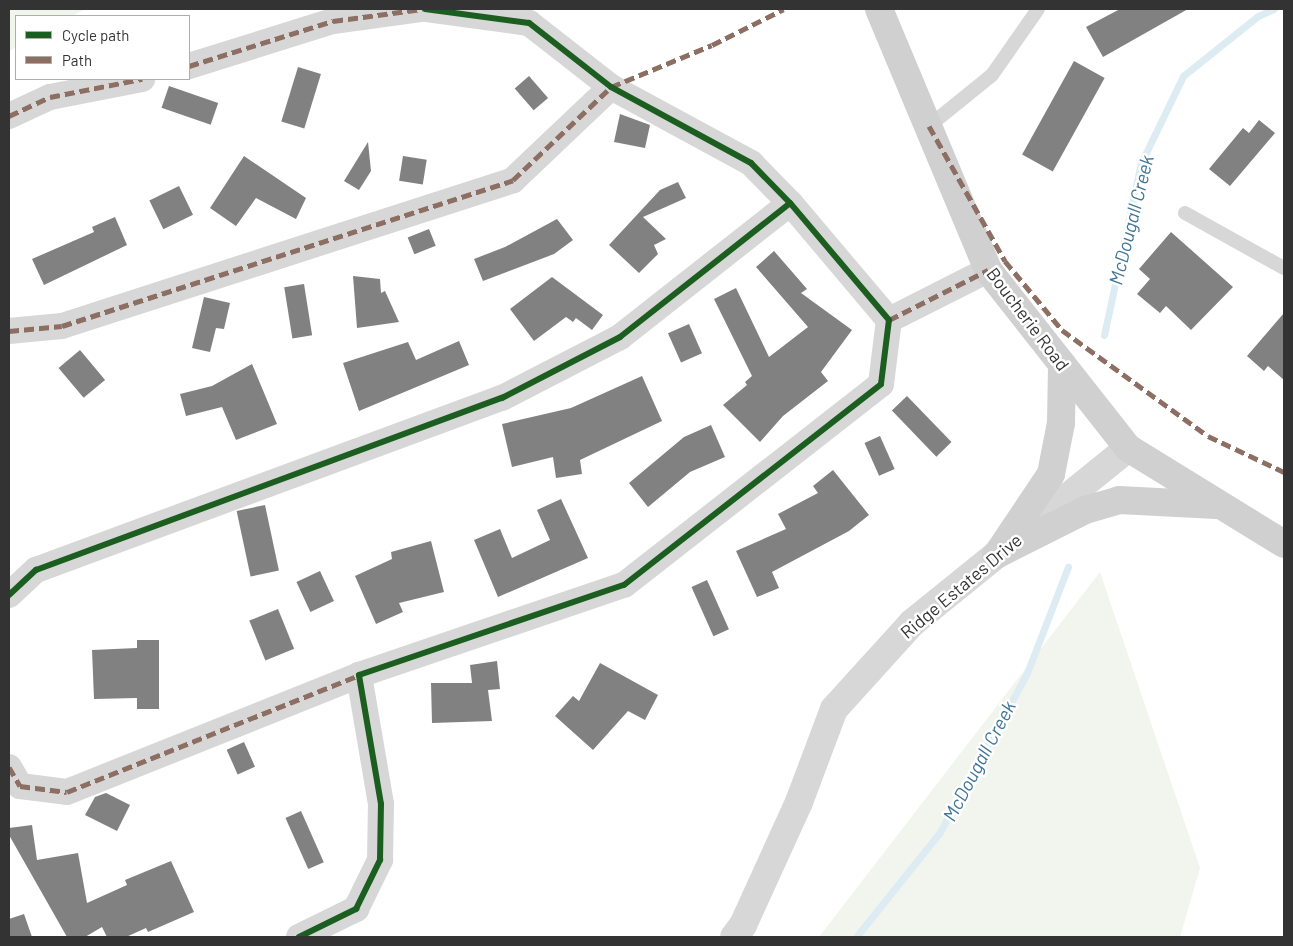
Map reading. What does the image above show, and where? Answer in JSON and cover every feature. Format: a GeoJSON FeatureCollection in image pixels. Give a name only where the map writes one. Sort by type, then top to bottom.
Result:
{"type":"FeatureCollection","features":[{"type":"Feature","properties":{"kind":"main road","name":"Boucherie Road"},"geometry":{"type":"LineString","coordinates":[[879,9],[988,270],[1128,448],[1284,544]]}},
{"type":"Feature","properties":{"kind":"main road"},"geometry":{"type":"LineString","coordinates":[[996,555],[1052,474],[1061,423],[1062,364]]}},
{"type":"Feature","properties":{"kind":"main road"},"geometry":{"type":"LineString","coordinates":[[996,555],[1085,510],[1120,500],[1220,505]]}},
{"type":"Feature","properties":{"kind":"street"},"geometry":{"type":"LineString","coordinates":[[9,767],[20,786],[67,792],[359,675],[624,585],[881,384],[889,320],[790,203],[751,163],[611,88],[528,23],[423,9],[333,21],[190,66]]}},
{"type":"Feature","properties":{"kind":"street"},"geometry":{"type":"LineString","coordinates":[[9,116],[50,97],[137,80]]}},
{"type":"Feature","properties":{"kind":"street"},"geometry":{"type":"LineString","coordinates":[[9,331],[62,326],[513,180],[611,88]]}},
{"type":"Feature","properties":{"kind":"street"},"geometry":{"type":"LineString","coordinates":[[9,595],[36,570],[502,398],[620,337],[790,203]]}},
{"type":"Feature","properties":{"kind":"street"},"geometry":{"type":"LineString","coordinates":[[889,320],[988,270]]}},
{"type":"Feature","properties":{"kind":"street","name":"Ridge Estates Drive"},"geometry":{"type":"LineString","coordinates":[[734,937],[743,925],[799,802],[834,709],[912,623],[1128,448]]}},
{"type":"Feature","properties":{"kind":"street"},"geometry":{"type":"LineString","coordinates":[[299,937],[356,909],[380,860],[382,804],[359,675]]}},
{"type":"Feature","properties":{"kind":"lane"},"geometry":{"type":"LineString","coordinates":[[929,126],[992,75],[1038,9]]}},
{"type":"Feature","properties":{"kind":"lane"},"geometry":{"type":"LineString","coordinates":[[1185,213],[1284,268]]}},
{"type":"Feature","properties":{"kind":"shaded area"},"geometry":{"type":"Polygon","coordinates":[[[9,9],[86,9],[74,15],[15,15],[15,48],[9,51],[9,9]]]}},
{"type":"Feature","properties":{"kind":"shaded area"},"geometry":{"type":"Polygon","coordinates":[[[1100,572],[1200,868],[1180,937],[819,937],[1100,572]]]}},
{"type":"Feature","properties":{"kind":"building"},"geometry":{"type":"Polygon","coordinates":[[[1120,9],[1188,9],[1103,57],[1086,27],[1120,9]]]}},
{"type":"Feature","properties":{"kind":"building"},"geometry":{"type":"Polygon","coordinates":[[[1074,61],[1105,78],[1053,172],[1022,155],[1074,61]]]}},
{"type":"Feature","properties":{"kind":"building"},"geometry":{"type":"Polygon","coordinates":[[[298,67],[321,74],[304,129],[281,122],[298,67]]]}},
{"type":"Feature","properties":{"kind":"building"},"geometry":{"type":"Polygon","coordinates":[[[529,76],[548,98],[534,110],[515,88],[529,76]]]}},
{"type":"Feature","properties":{"kind":"building"},"geometry":{"type":"Polygon","coordinates":[[[169,86],[218,103],[211,125],[162,108],[169,86]]]}},
{"type":"Feature","properties":{"kind":"building"},"geometry":{"type":"Polygon","coordinates":[[[620,114],[650,125],[645,148],[614,142],[620,114]]]}},
{"type":"Feature","properties":{"kind":"building"},"geometry":{"type":"Polygon","coordinates":[[[1259,120],[1275,133],[1230,186],[1209,169],[1243,128],[1249,133],[1259,120]]]}},
{"type":"Feature","properties":{"kind":"building"},"geometry":{"type":"Polygon","coordinates":[[[368,142],[371,171],[359,190],[344,181],[368,142]]]}},
{"type":"Feature","properties":{"kind":"building"},"geometry":{"type":"Polygon","coordinates":[[[244,156],[306,198],[296,219],[256,198],[236,226],[210,208],[244,156]]]}},
{"type":"Feature","properties":{"kind":"building"},"geometry":{"type":"Polygon","coordinates":[[[403,156],[427,160],[423,184],[399,181],[403,156]]]}},
{"type":"Feature","properties":{"kind":"building"},"geometry":{"type":"Polygon","coordinates":[[[678,182],[686,198],[643,217],[666,239],[654,245],[658,254],[639,273],[609,245],[660,190],[678,182]]]}},
{"type":"Feature","properties":{"kind":"building"},"geometry":{"type":"Polygon","coordinates":[[[179,186],[193,215],[163,229],[149,200],[179,186]]]}},
{"type":"Feature","properties":{"kind":"building"},"geometry":{"type":"Polygon","coordinates":[[[115,217],[127,245],[44,285],[32,259],[94,232],[92,227],[115,217]]]}},
{"type":"Feature","properties":{"kind":"building"},"geometry":{"type":"Polygon","coordinates":[[[557,219],[573,240],[554,254],[483,281],[474,259],[505,247],[557,219]]]}},
{"type":"Feature","properties":{"kind":"building"},"geometry":{"type":"Polygon","coordinates":[[[429,229],[436,246],[414,254],[408,238],[429,229]]]}},
{"type":"Feature","properties":{"kind":"building"},"geometry":{"type":"Polygon","coordinates":[[[1171,232],[1233,287],[1191,330],[1166,306],[1160,313],[1137,294],[1150,279],[1139,269],[1171,232]]]}},
{"type":"Feature","properties":{"kind":"building"},"geometry":{"type":"Polygon","coordinates":[[[774,251],[807,289],[801,293],[852,330],[821,372],[828,381],[783,416],[760,442],[723,405],[747,385],[745,382],[752,376],[714,299],[736,288],[769,357],[808,327],[756,267],[774,251]]]}},
{"type":"Feature","properties":{"kind":"building"},"geometry":{"type":"Polygon","coordinates":[[[353,276],[380,279],[381,293],[385,291],[399,322],[357,328],[353,276]]]}},
{"type":"Feature","properties":{"kind":"building"},"geometry":{"type":"Polygon","coordinates":[[[552,277],[603,315],[592,330],[576,318],[573,322],[566,317],[534,341],[510,309],[552,277]]]}},
{"type":"Feature","properties":{"kind":"building"},"geometry":{"type":"Polygon","coordinates":[[[304,284],[312,335],[292,338],[284,287],[304,284]]]}},
{"type":"Feature","properties":{"kind":"building"},"geometry":{"type":"Polygon","coordinates":[[[204,297],[230,303],[224,329],[216,328],[210,352],[192,348],[204,297]]]}},
{"type":"Feature","properties":{"kind":"building"},"geometry":{"type":"Polygon","coordinates":[[[1284,313],[1284,380],[1268,366],[1264,371],[1247,356],[1284,313]]]}},
{"type":"Feature","properties":{"kind":"building"},"geometry":{"type":"Polygon","coordinates":[[[689,324],[702,353],[681,363],[668,333],[689,324]]]}},
{"type":"Feature","properties":{"kind":"building"},"geometry":{"type":"Polygon","coordinates":[[[459,341],[469,365],[359,411],[343,363],[408,342],[416,360],[459,341]]]}},
{"type":"Feature","properties":{"kind":"building"},"geometry":{"type":"Polygon","coordinates":[[[80,350],[105,380],[84,398],[59,368],[80,350]]]}},
{"type":"Feature","properties":{"kind":"building"},"geometry":{"type":"Polygon","coordinates":[[[252,364],[277,424],[236,440],[222,407],[186,416],[180,394],[212,386],[252,364]]]}},
{"type":"Feature","properties":{"kind":"building"},"geometry":{"type":"Polygon","coordinates":[[[642,376],[662,421],[580,460],[582,474],[556,478],[553,457],[512,467],[502,424],[571,408],[642,376]]]}},
{"type":"Feature","properties":{"kind":"building"},"geometry":{"type":"Polygon","coordinates":[[[907,396],[951,442],[936,457],[892,411],[907,396]]]}},
{"type":"Feature","properties":{"kind":"building"},"geometry":{"type":"Polygon","coordinates":[[[711,425],[725,457],[690,472],[648,507],[629,483],[684,437],[711,425]]]}},
{"type":"Feature","properties":{"kind":"building"},"geometry":{"type":"Polygon","coordinates":[[[880,436],[895,469],[879,476],[864,443],[880,436]]]}},
{"type":"Feature","properties":{"kind":"building"},"geometry":{"type":"Polygon","coordinates":[[[833,470],[869,515],[849,531],[772,572],[779,588],[757,597],[736,551],[786,529],[778,514],[818,493],[813,486],[833,470]]]}},
{"type":"Feature","properties":{"kind":"building"},"geometry":{"type":"Polygon","coordinates":[[[561,499],[588,558],[498,597],[474,540],[500,529],[512,558],[550,540],[537,510],[561,499]]]}},
{"type":"Feature","properties":{"kind":"building"},"geometry":{"type":"Polygon","coordinates":[[[265,505],[279,571],[251,577],[237,511],[265,505]]]}},
{"type":"Feature","properties":{"kind":"building"},"geometry":{"type":"Polygon","coordinates":[[[431,541],[444,592],[399,603],[403,612],[376,624],[355,576],[392,559],[391,552],[431,541]]]}},
{"type":"Feature","properties":{"kind":"building"},"geometry":{"type":"Polygon","coordinates":[[[320,571],[334,601],[310,612],[296,582],[320,571]]]}},
{"type":"Feature","properties":{"kind":"building"},"geometry":{"type":"Polygon","coordinates":[[[707,580],[729,629],[713,636],[691,587],[707,580]]]}},
{"type":"Feature","properties":{"kind":"building"},"geometry":{"type":"Polygon","coordinates":[[[278,609],[294,649],[265,660],[249,621],[278,609]]]}},
{"type":"Feature","properties":{"kind":"building"},"geometry":{"type":"Polygon","coordinates":[[[137,640],[159,640],[159,709],[137,709],[137,698],[94,699],[92,650],[137,648],[137,640]]]}},
{"type":"Feature","properties":{"kind":"building"},"geometry":{"type":"Polygon","coordinates":[[[497,661],[500,689],[488,690],[492,721],[432,723],[431,683],[472,683],[470,665],[497,661]]]}},
{"type":"Feature","properties":{"kind":"building"},"geometry":{"type":"Polygon","coordinates":[[[600,663],[658,695],[645,720],[628,711],[593,750],[555,716],[573,696],[579,701],[600,663]]]}},
{"type":"Feature","properties":{"kind":"building"},"geometry":{"type":"Polygon","coordinates":[[[244,742],[255,767],[238,774],[227,750],[244,742]]]}},
{"type":"Feature","properties":{"kind":"building"},"geometry":{"type":"Polygon","coordinates":[[[106,793],[130,805],[117,831],[85,815],[95,797],[106,793]]]}},
{"type":"Feature","properties":{"kind":"building"},"geometry":{"type":"Polygon","coordinates":[[[301,811],[324,862],[308,869],[285,818],[301,811]]]}},
{"type":"Feature","properties":{"kind":"building"},"geometry":{"type":"Polygon","coordinates":[[[32,825],[37,860],[78,853],[87,903],[127,885],[125,880],[171,861],[194,912],[148,932],[146,928],[126,937],[107,937],[102,927],[85,937],[67,937],[9,835],[9,828],[32,825]]]}},
{"type":"Feature","properties":{"kind":"building"},"geometry":{"type":"Polygon","coordinates":[[[24,914],[32,937],[9,937],[9,919],[24,914]]]}},
{"type":"Feature","properties":{"kind":"waterway","name":"McDougall Creek"},"geometry":{"type":"LineString","coordinates":[[1104,335],[1141,163],[1183,76],[1258,16],[1274,9]]}},
{"type":"Feature","properties":{"kind":"waterway","name":"McDougall Creek"},"geometry":{"type":"LineString","coordinates":[[856,937],[940,832],[1027,673],[1068,567]]}},
{"type":"Feature","properties":{"kind":"marked path"},"geometry":{"type":"LineString","coordinates":[[190,66],[333,21],[422,9]]}},
{"type":"Feature","properties":{"kind":"marked path"},"geometry":{"type":"LineString","coordinates":[[9,331],[62,326],[513,180],[611,87],[712,45],[784,9]]}},
{"type":"Feature","properties":{"kind":"marked path"},"geometry":{"type":"LineString","coordinates":[[9,116],[50,97],[137,80]]}},
{"type":"Feature","properties":{"kind":"marked path"},"geometry":{"type":"LineString","coordinates":[[929,126],[1005,261],[1062,330],[1208,436],[1284,472]]}},
{"type":"Feature","properties":{"kind":"marked path"},"geometry":{"type":"LineString","coordinates":[[889,320],[988,270]]}},
{"type":"Feature","properties":{"kind":"marked path"},"geometry":{"type":"LineString","coordinates":[[9,767],[20,786],[67,792],[359,675]]}},
{"type":"Feature","properties":{"kind":"cycle path"},"geometry":{"type":"LineString","coordinates":[[299,937],[356,909],[380,860],[381,804],[359,675],[624,585],[881,384],[889,320],[790,203],[751,163],[611,87],[529,23],[425,9]]}},
{"type":"Feature","properties":{"kind":"cycle path"},"geometry":{"type":"LineString","coordinates":[[9,595],[36,570],[502,398],[620,337],[790,203]]}}]}
